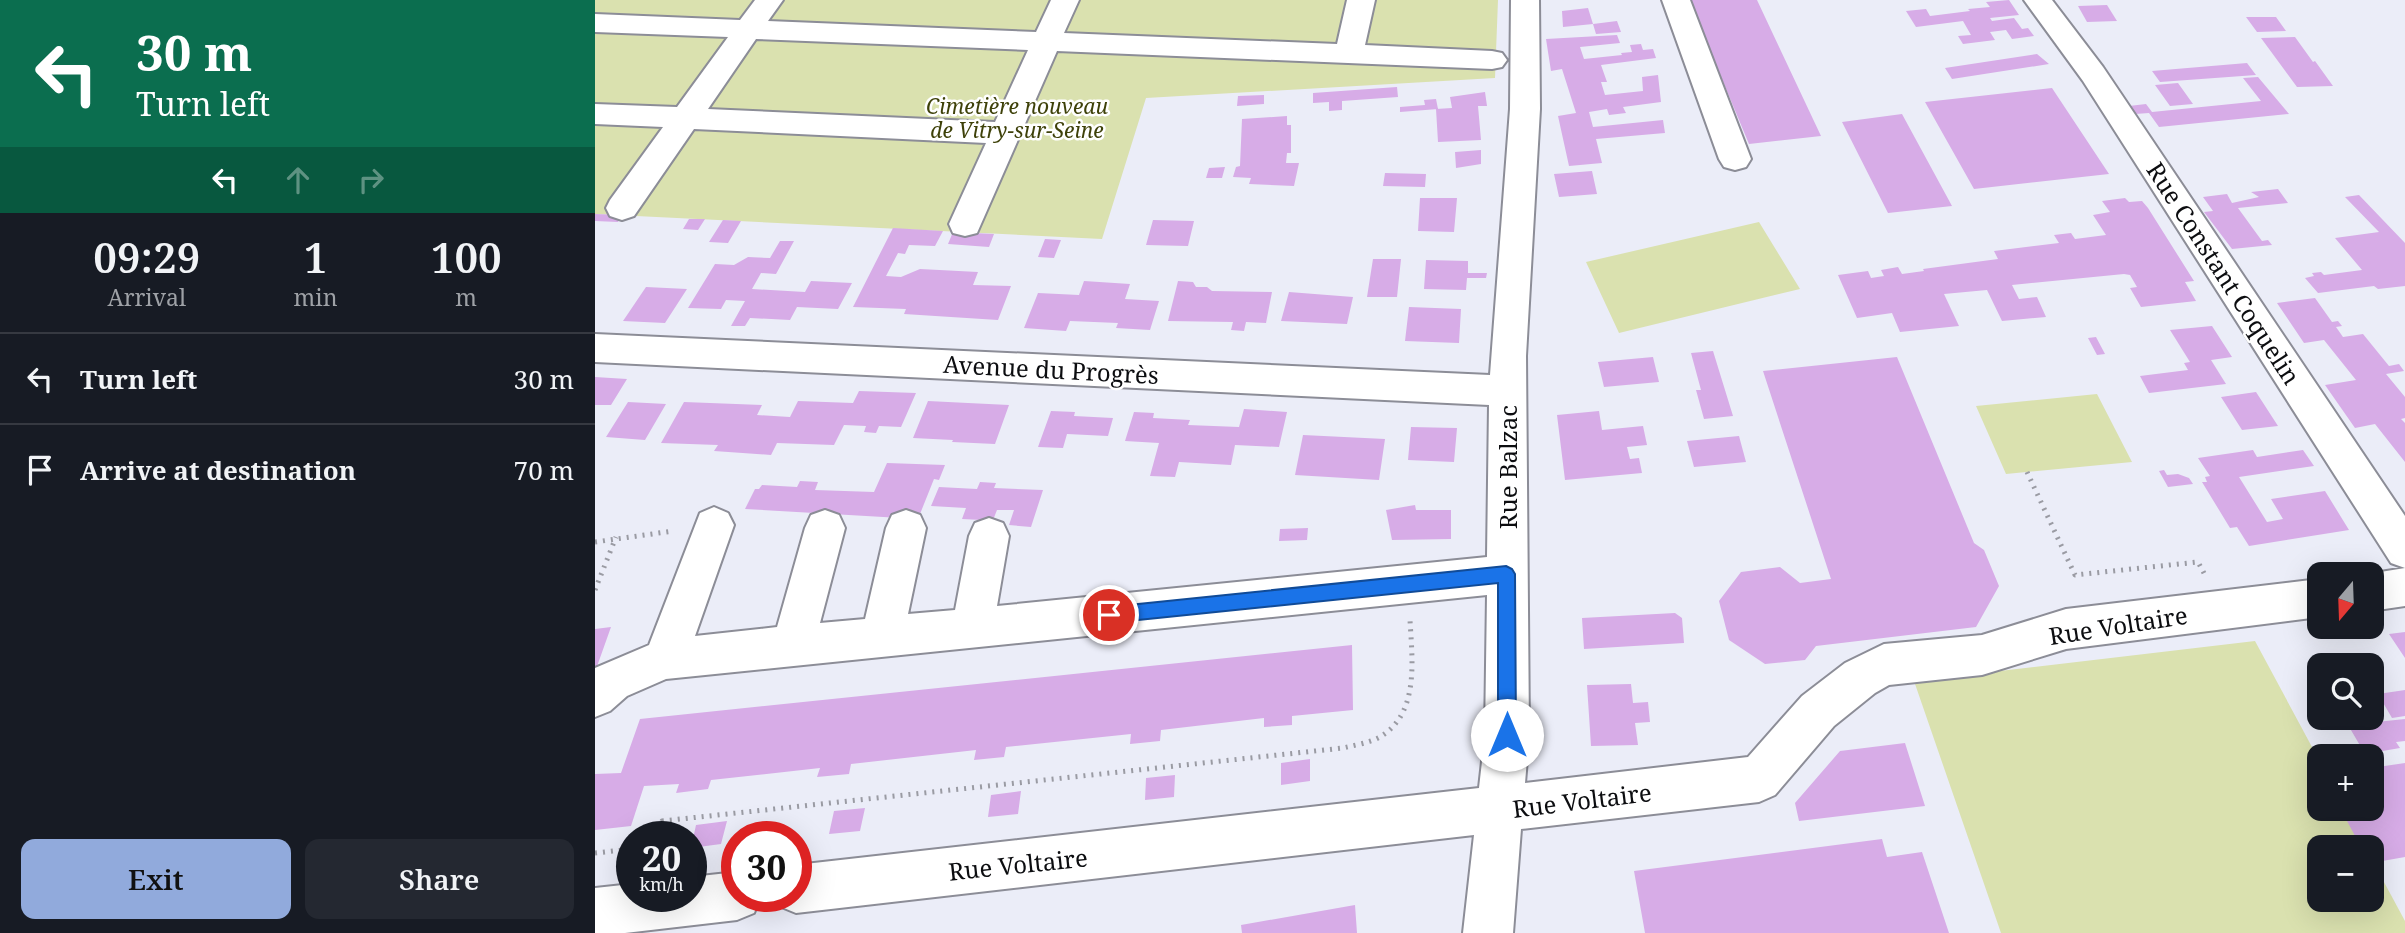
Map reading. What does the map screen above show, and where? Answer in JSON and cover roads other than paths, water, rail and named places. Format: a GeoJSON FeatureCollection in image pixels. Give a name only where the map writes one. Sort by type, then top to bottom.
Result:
{"type":"FeatureCollection","features":[{"type":"Feature","properties":{"kind":"street"},"geometry":{"type":"LineString","coordinates":[[622,208],[769,0]]}},
{"type":"Feature","properties":{"kind":"street"},"geometry":{"type":"LineString","coordinates":[[965,224],[1065,0]]}},
{"type":"Feature","properties":{"kind":"street"},"geometry":{"type":"LineString","coordinates":[[1349,54],[1361,0]]}},
{"type":"Feature","properties":{"kind":"street","name":"Rue Balzac"},"geometry":{"type":"LineString","coordinates":[[1488,933],[1507,735],[1507,391],[1525,109],[1525,0]]}},
{"type":"Feature","properties":{"kind":"street"},"geometry":{"type":"LineString","coordinates":[[1676,0],[1735,159]]}},
{"type":"Feature","properties":{"kind":"street","name":"Rue Constant Coquelin"},"geometry":{"type":"LineString","coordinates":[[2038,0],[2093,74],[2405,550]]}},
{"type":"Feature","properties":{"kind":"street"},"geometry":{"type":"LineString","coordinates":[[595,23],[1492,60]]}},
{"type":"Feature","properties":{"kind":"street"},"geometry":{"type":"LineString","coordinates":[[595,114],[1007,133]]}},
{"type":"Feature","properties":{"kind":"street","name":"Avenue du Progrès"},"geometry":{"type":"LineString","coordinates":[[595,348],[1507,391]]}},
{"type":"Feature","properties":{"kind":"street"},"geometry":{"type":"LineString","coordinates":[[665,659],[713,527]]}},
{"type":"Feature","properties":{"kind":"street"},"geometry":{"type":"LineString","coordinates":[[882,638],[906,527]]}},
{"type":"Feature","properties":{"kind":"street"},"geometry":{"type":"LineString","coordinates":[[793,647],[825,528]]}},
{"type":"Feature","properties":{"kind":"street"},"geometry":{"type":"LineString","coordinates":[[972,629],[989,536]]}},
{"type":"Feature","properties":{"kind":"street"},"geometry":{"type":"LineString","coordinates":[[595,696],[612,681],[665,659],[1506,574]]}},
{"type":"Feature","properties":{"kind":"street"},"geometry":{"type":"LineString","coordinates":[[2384,590],[2405,587]]}},
{"type":"Feature","properties":{"kind":"street","name":"Rue Voltaire"},"geometry":{"type":"LineString","coordinates":[[812,887],[1759,779],[1818,711],[1860,678],[1884,666],[1982,655],[2066,629],[2307,600]]}},
{"type":"Feature","properties":{"kind":"street"},"geometry":{"type":"LineString","coordinates":[[595,912],[721,898]]}},
{"type":"Feature","properties":{"kind":"park label","name":"Cimetière nouveau de Vitry-sur-Seine"},"geometry":{"type":"Point","coordinates":[1017,118]}}]}
